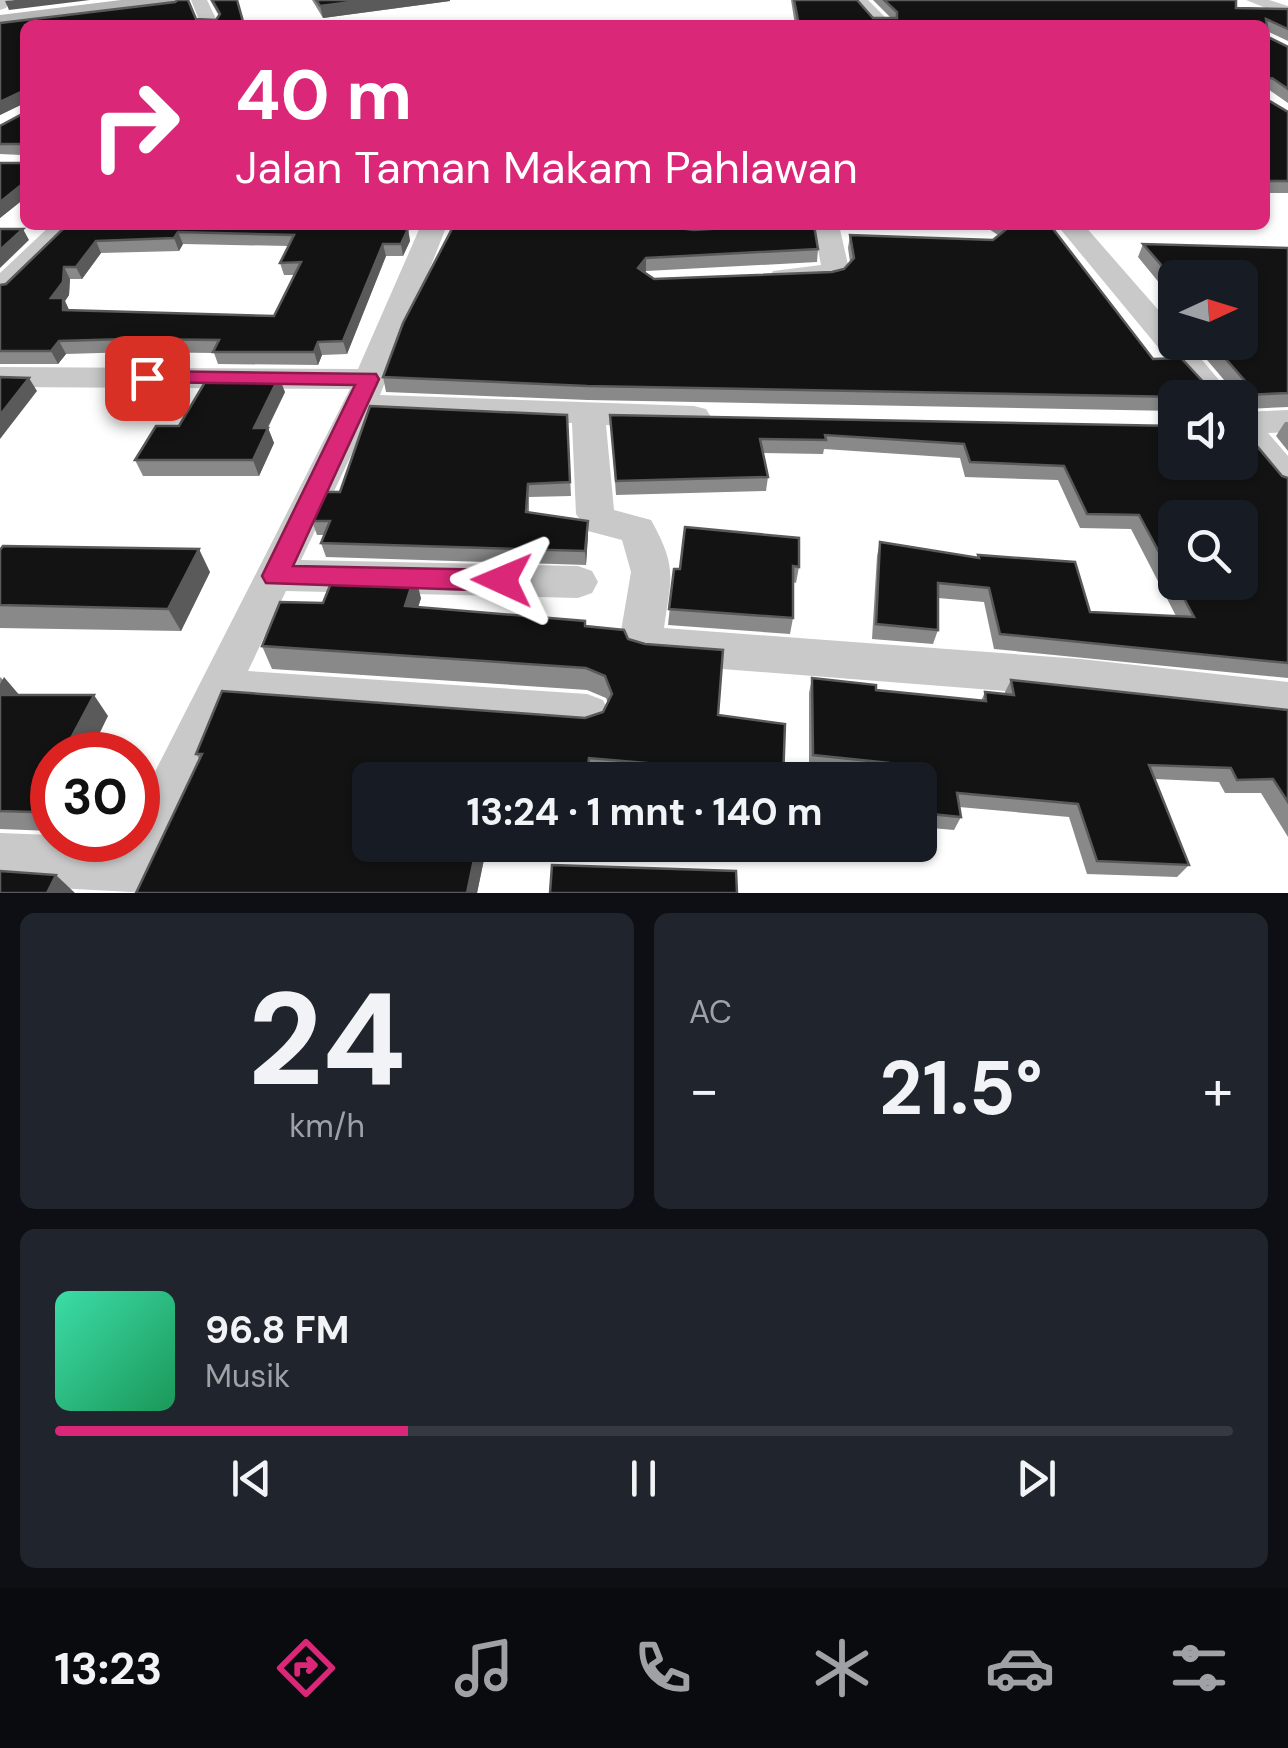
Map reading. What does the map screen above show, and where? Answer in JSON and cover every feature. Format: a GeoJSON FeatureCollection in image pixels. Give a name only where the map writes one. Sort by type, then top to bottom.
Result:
{"type":"FeatureCollection","features":[{"type":"Feature","properties":{"kind":"main road"},"geometry":{"type":"LineString","coordinates":[[47,20],[94,18],[135,3],[177,0]]}},
{"type":"Feature","properties":{"kind":"street"},"geometry":{"type":"LineString","coordinates":[[859,0],[879,20]]}},
{"type":"Feature","properties":{"kind":"street"},"geometry":{"type":"LineString","coordinates":[[1254,0],[1283,12]]}},
{"type":"Feature","properties":{"kind":"street"},"geometry":{"type":"LineString","coordinates":[[0,288],[61,230]]}},
{"type":"Feature","properties":{"kind":"street"},"geometry":{"type":"LineString","coordinates":[[0,858],[130,878],[217,688],[364,392],[425,230]]}},
{"type":"Feature","properties":{"kind":"street"},"geometry":{"type":"LineString","coordinates":[[746,278],[829,274],[835,270],[815,230]]}},
{"type":"Feature","properties":{"kind":"street"},"geometry":{"type":"LineString","coordinates":[[820,230],[864,238]]}},
{"type":"Feature","properties":{"kind":"street"},"geometry":{"type":"LineString","coordinates":[[1074,230],[1203,380]]}},
{"type":"Feature","properties":{"kind":"street"},"geometry":{"type":"LineString","coordinates":[[0,377],[364,392],[588,415],[718,418]]}},
{"type":"Feature","properties":{"kind":"street"},"geometry":{"type":"LineString","coordinates":[[588,415],[594,514],[601,521],[637,530],[651,566],[652,587],[642,635],[645,645],[1081,678],[1288,702]]}},
{"type":"Feature","properties":{"kind":"street"},"geometry":{"type":"LineString","coordinates":[[1258,422],[1288,421]]}},
{"type":"Feature","properties":{"kind":"street"},"geometry":{"type":"LineString","coordinates":[[1258,444],[1288,479]]}},
{"type":"Feature","properties":{"kind":"street"},"geometry":{"type":"LineString","coordinates":[[275,576],[578,582]]}},
{"type":"Feature","properties":{"kind":"street"},"geometry":{"type":"LineString","coordinates":[[217,688],[587,714]]}},
{"type":"Feature","properties":{"kind":"building"},"geometry":{"type":"Polygon","coordinates":[[[188,0],[196,19],[216,20],[25,20],[188,0]]]}},
{"type":"Feature","properties":{"kind":"building"},"geometry":{"type":"Polygon","coordinates":[[[212,0],[237,0],[243,20],[216,20],[220,14],[212,0]]]}},
{"type":"Feature","properties":{"kind":"building"},"geometry":{"type":"Polygon","coordinates":[[[316,0],[367,0],[320,6],[316,0]]]}},
{"type":"Feature","properties":{"kind":"building"},"geometry":{"type":"Polygon","coordinates":[[[794,0],[857,0],[873,18],[897,18],[897,12],[884,0],[1236,0],[1236,8],[1288,9],[1288,29],[1266,19],[798,20],[794,0]]]}},
{"type":"Feature","properties":{"kind":"building"},"geometry":{"type":"Polygon","coordinates":[[[20,21],[20,92],[0,102],[0,23],[20,21]]]}},
{"type":"Feature","properties":{"kind":"building"},"geometry":{"type":"Polygon","coordinates":[[[1270,38],[1288,47],[1288,89],[1272,78],[1270,38]]]}},
{"type":"Feature","properties":{"kind":"building"},"geometry":{"type":"Polygon","coordinates":[[[1270,101],[1288,112],[1288,181],[1270,181],[1270,101]]]}},
{"type":"Feature","properties":{"kind":"building"},"geometry":{"type":"Polygon","coordinates":[[[20,115],[20,144],[0,144],[0,126],[20,115]]]}},
{"type":"Feature","properties":{"kind":"building"},"geometry":{"type":"Polygon","coordinates":[[[0,163],[20,163],[20,186],[0,202],[0,163]]]}},
{"type":"Feature","properties":{"kind":"building"},"geometry":{"type":"Polygon","coordinates":[[[0,229],[22,230],[0,250],[0,229]]]}},
{"type":"Feature","properties":{"kind":"building"},"geometry":{"type":"Polygon","coordinates":[[[62,230],[408,230],[401,244],[383,244],[343,341],[318,342],[314,352],[213,352],[219,340],[127,339],[59,341],[51,351],[0,351],[0,285],[6,284],[62,230]],[[178,232],[174,238],[96,241],[76,267],[64,267],[63,282],[51,298],[63,298],[63,310],[274,316],[301,262],[280,263],[294,235],[178,232]]]}},
{"type":"Feature","properties":{"kind":"building"},"geometry":{"type":"Polygon","coordinates":[[[451,230],[815,230],[818,249],[646,258],[638,268],[654,279],[832,272],[844,269],[854,258],[850,235],[993,240],[1005,230],[1054,230],[1153,359],[1183,360],[1201,380],[1158,380],[1158,396],[587,386],[383,377],[403,323],[451,230]]]}},
{"type":"Feature","properties":{"kind":"building"},"geometry":{"type":"Polygon","coordinates":[[[1143,244],[1288,248],[1288,393],[1258,394],[1258,380],[1244,380],[1227,360],[1258,360],[1258,260],[1158,261],[1143,244]]]}},
{"type":"Feature","properties":{"kind":"building"},"geometry":{"type":"Polygon","coordinates":[[[0,377],[29,378],[0,415],[0,377]]]}},
{"type":"Feature","properties":{"kind":"building"},"geometry":{"type":"Polygon","coordinates":[[[208,377],[279,377],[254,428],[268,428],[253,460],[135,460],[156,426],[179,426],[208,377]]]}},
{"type":"Feature","properties":{"kind":"building"},"geometry":{"type":"Polygon","coordinates":[[[370,406],[567,415],[570,482],[528,484],[526,512],[588,521],[585,551],[321,543],[330,521],[312,521],[327,492],[340,492],[370,406]]]}},
{"type":"Feature","properties":{"kind":"building"},"geometry":{"type":"Polygon","coordinates":[[[610,415],[1158,426],[1158,480],[1258,480],[1258,447],[1288,478],[1288,663],[1000,634],[989,588],[938,583],[938,630],[876,624],[880,542],[979,558],[978,555],[1075,562],[1090,612],[1194,617],[1185,600],[1258,600],[1258,500],[1158,500],[1158,550],[1139,515],[1087,514],[1064,466],[970,462],[964,444],[825,435],[826,440],[760,439],[768,477],[616,481],[610,415]]]}},
{"type":"Feature","properties":{"kind":"building"},"geometry":{"type":"Polygon","coordinates":[[[685,527],[799,538],[799,567],[793,566],[793,618],[669,609],[674,569],[680,569],[685,527]]]}},
{"type":"Feature","properties":{"kind":"building"},"geometry":{"type":"Polygon","coordinates":[[[3,546],[199,549],[168,609],[0,605],[3,546]]]}},
{"type":"Feature","properties":{"kind":"building"},"geometry":{"type":"Polygon","coordinates":[[[335,573],[415,575],[405,606],[585,621],[585,626],[624,630],[628,639],[645,644],[723,650],[718,715],[785,724],[784,762],[635,762],[589,758],[588,762],[352,762],[352,862],[473,862],[467,893],[136,893],[151,862],[160,862],[160,842],[202,754],[196,754],[222,691],[585,718],[603,712],[612,694],[605,676],[586,668],[262,646],[280,602],[323,603],[335,573]]]}},
{"type":"Feature","properties":{"kind":"building"},"geometry":{"type":"Polygon","coordinates":[[[812,678],[876,685],[876,690],[986,701],[985,692],[1014,695],[1011,680],[1288,710],[1288,802],[1273,779],[1237,780],[1231,768],[1149,765],[1189,865],[1097,861],[1078,804],[957,793],[961,817],[937,815],[937,762],[880,762],[813,755],[812,678]]]}},
{"type":"Feature","properties":{"kind":"building"},"geometry":{"type":"Polygon","coordinates":[[[0,695],[94,695],[74,732],[30,732],[30,812],[0,811],[0,695]]]}},
{"type":"Feature","properties":{"kind":"building"},"geometry":{"type":"Polygon","coordinates":[[[552,865],[736,871],[737,893],[550,893],[552,865]]]}},
{"type":"Feature","properties":{"kind":"building"},"geometry":{"type":"Polygon","coordinates":[[[0,871],[56,875],[47,893],[0,893],[0,871]]]}},
{"type":"Feature","properties":{"kind":"route"},"geometry":{"type":"LineString","coordinates":[[147,378],[368,379],[275,576],[502,580]]}}]}
